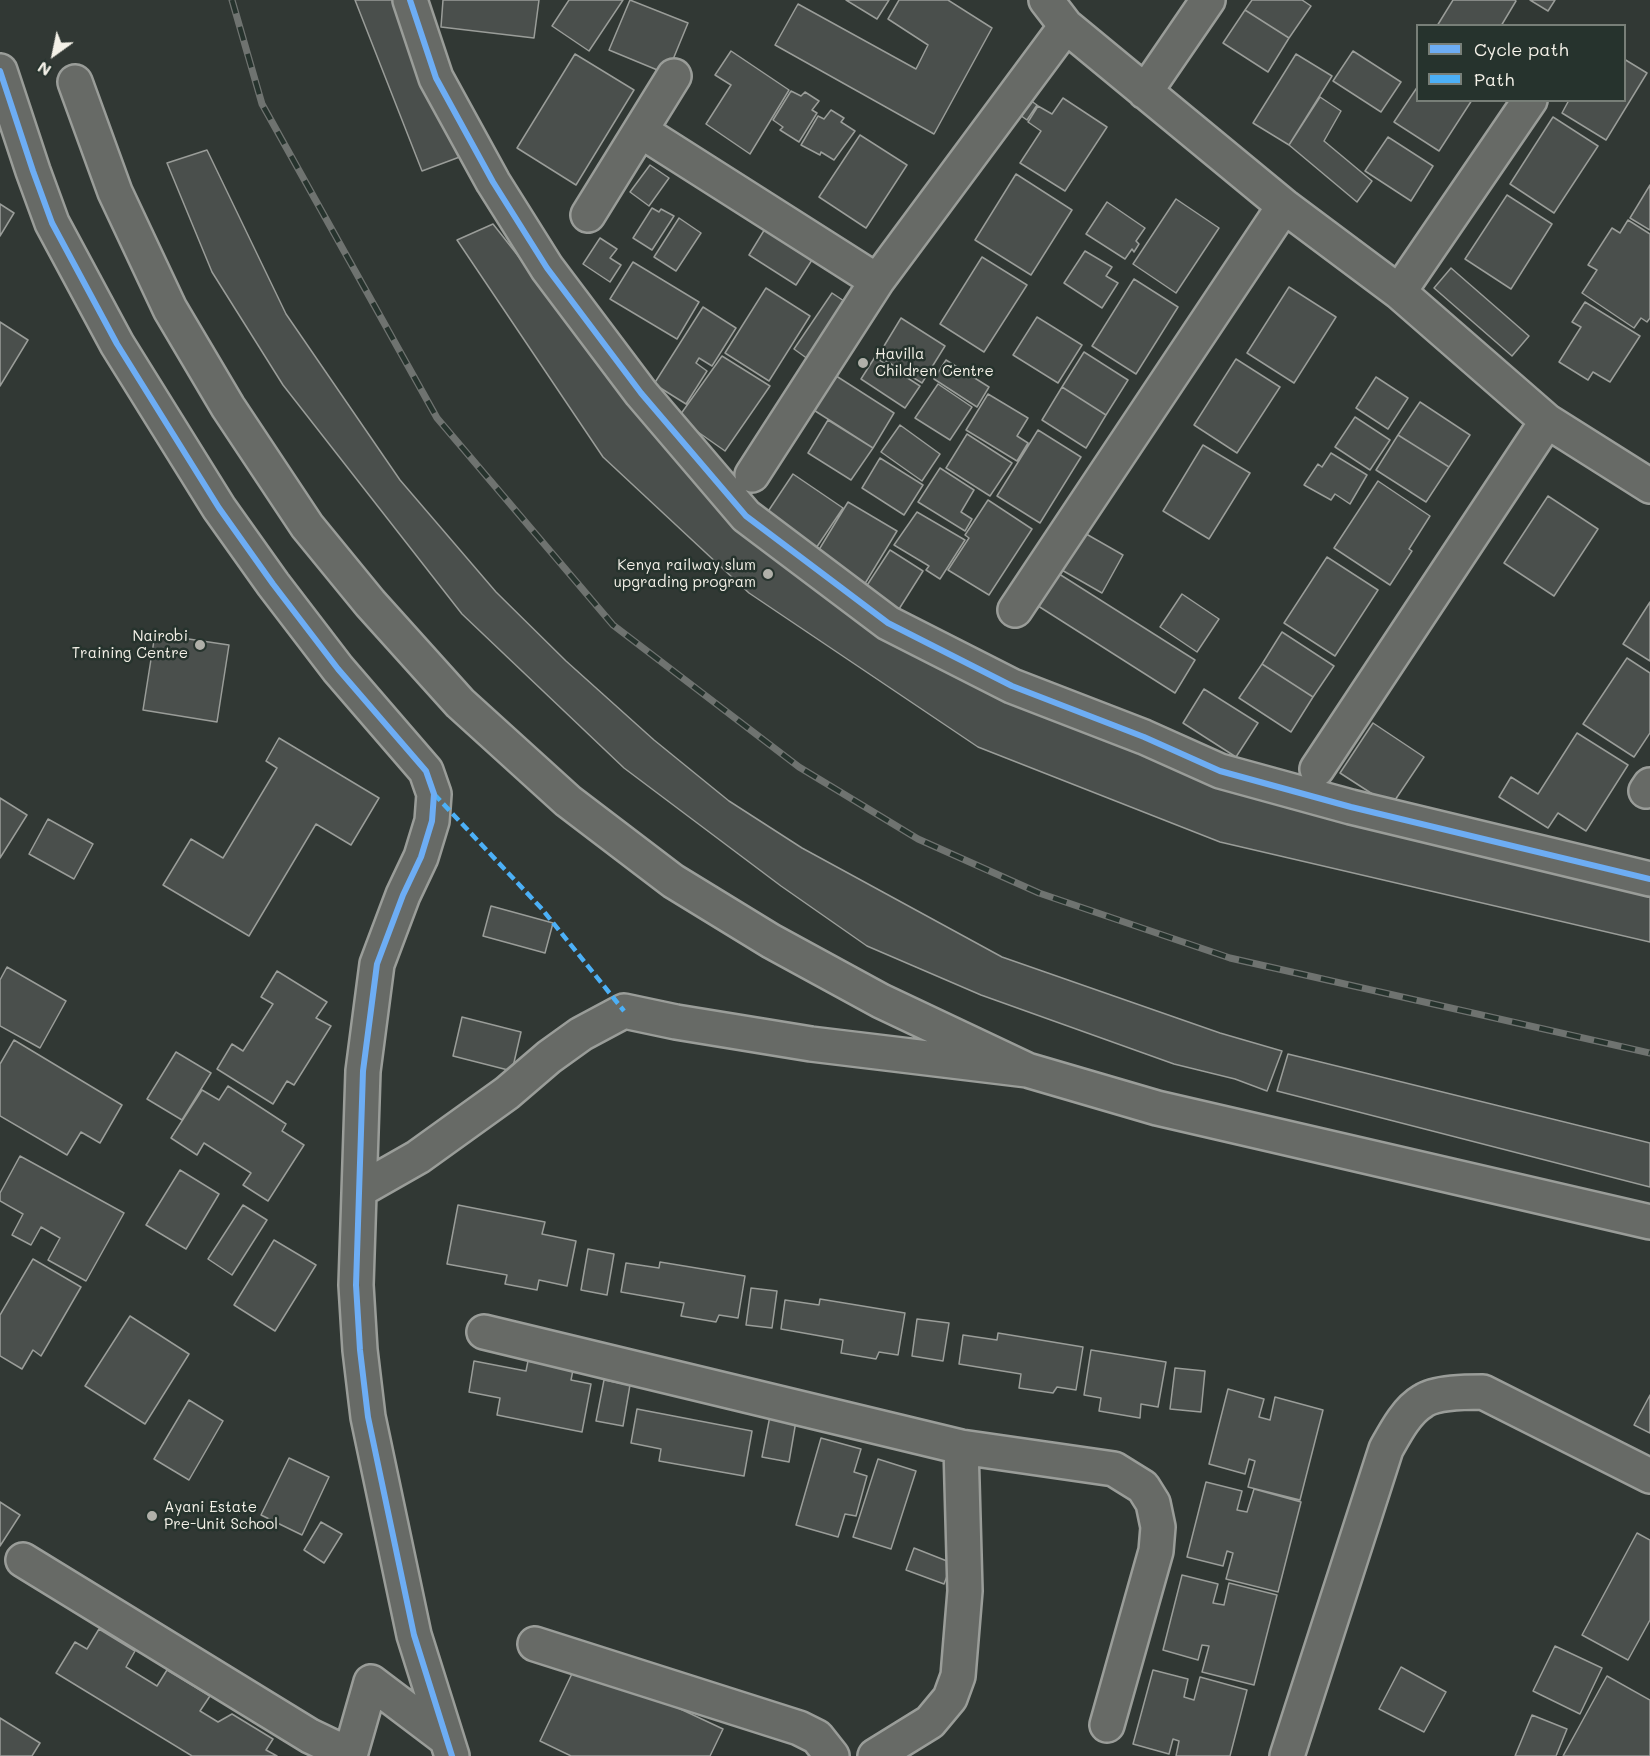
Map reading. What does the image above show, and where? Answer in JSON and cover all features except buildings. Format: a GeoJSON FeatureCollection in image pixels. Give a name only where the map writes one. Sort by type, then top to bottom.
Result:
{"type":"FeatureCollection","features":[{"type":"Feature","properties":{"kind":"street"},"geometry":{"type":"LineString","coordinates":[[410,0],[436,78],[493,182],[547,268],[641,393],[746,516],[888,623],[1012,686],[1143,737],[1220,771],[1362,810],[1650,879]]}},
{"type":"Feature","properties":{"kind":"street"},"geometry":{"type":"LineString","coordinates":[[1046,0],[1066,26],[1284,206],[1399,292],[1547,421],[1650,486]]}},
{"type":"Feature","properties":{"kind":"street"},"geometry":{"type":"LineString","coordinates":[[1145,92],[1208,0]]}},
{"type":"Feature","properties":{"kind":"street"},"geometry":{"type":"LineString","coordinates":[[752,475],[877,281],[1066,26]]}},
{"type":"Feature","properties":{"kind":"street"},"geometry":{"type":"LineString","coordinates":[[0,71],[52,223],[117,344],[219,508],[338,669],[426,771],[434,794],[432,820],[421,857],[403,895],[377,964],[363,1071],[356,1286],[360,1350],[368,1417],[414,1635],[448,1747]]}},
{"type":"Feature","properties":{"kind":"street"},"geometry":{"type":"LineString","coordinates":[[588,215],[674,76]]}},
{"type":"Feature","properties":{"kind":"street"},"geometry":{"type":"LineString","coordinates":[[75,82],[116,192],[170,309],[228,407],[308,526],[370,603],[460,703],[568,801],[673,881],[771,941],[881,1001],[1027,1070],[1157,1108],[1650,1222]]}},
{"type":"Feature","properties":{"kind":"street"},"geometry":{"type":"LineString","coordinates":[[1399,292],[1529,102]]}},
{"type":"Feature","properties":{"kind":"street"},"geometry":{"type":"LineString","coordinates":[[641,131],[877,281]]}},
{"type":"Feature","properties":{"kind":"street"},"geometry":{"type":"LineString","coordinates":[[1015,610],[1284,206]]}},
{"type":"Feature","properties":{"kind":"street"},"geometry":{"type":"LineString","coordinates":[[1317,769],[1547,421]]}},
{"type":"Feature","properties":{"kind":"street"},"geometry":{"type":"LineString","coordinates":[[360,1190],[418,1157],[507,1093],[581,1034],[624,1011],[811,1044],[1027,1070]]}},
{"type":"Feature","properties":{"kind":"street"},"geometry":{"type":"LineString","coordinates":[[484,1332],[961,1447],[1114,1469],[1143,1487],[1154,1503],[1158,1527],[1156,1551],[1107,1725]]}},
{"type":"Feature","properties":{"kind":"street"},"geometry":{"type":"LineString","coordinates":[[1287,1756],[1386,1449],[1402,1421],[1423,1400],[1455,1392],[1483,1392],[1650,1476]]}},
{"type":"Feature","properties":{"kind":"street"},"geometry":{"type":"LineString","coordinates":[[875,1756],[930,1722],[950,1698],[958,1676],[965,1591],[961,1447]]}},
{"type":"Feature","properties":{"kind":"street"},"geometry":{"type":"LineString","coordinates":[[23,1560],[310,1736],[333,1747],[351,1752],[371,1682],[448,1747]]}},
{"type":"Feature","properties":{"kind":"street"},"geometry":{"type":"LineString","coordinates":[[535,1644],[799,1728],[817,1737],[832,1756]]}},
{"type":"Feature","properties":{"kind":"railway"},"geometry":{"type":"LineString","coordinates":[[232,0],[262,104],[437,418],[613,625],[799,767],[918,839],[1039,893],[1230,958],[1650,1053]]}},
{"type":"Feature","properties":{"kind":"marked path"},"geometry":{"type":"LineString","coordinates":[[434,794],[542,909],[624,1011]]}},
{"type":"Feature","properties":{"kind":"cycle path"},"geometry":{"type":"LineString","coordinates":[[410,0],[436,78],[493,182],[547,268],[641,393],[746,516],[888,623],[1012,686],[1144,737],[1220,771],[1351,807],[1650,879]]}},
{"type":"Feature","properties":{"kind":"cycle path"},"geometry":{"type":"LineString","coordinates":[[0,71],[52,223],[117,344],[219,508],[338,669],[426,771],[434,794],[432,821],[421,857],[403,895],[377,964],[363,1071],[356,1285],[360,1350],[368,1417],[414,1635],[452,1756]]}},
{"type":"Feature","properties":{"kind":"place","name":"Havilla Children Centre"},"geometry":{"type":"Point","coordinates":[863,363]}},
{"type":"Feature","properties":{"kind":"place","name":"Kenya railway slum upgrading program"},"geometry":{"type":"Point","coordinates":[768,574]}},
{"type":"Feature","properties":{"kind":"place","name":"Nairobi Training Centre"},"geometry":{"type":"Point","coordinates":[200,645]}},
{"type":"Feature","properties":{"kind":"place","name":"Ayani Estate Pre-Unit School"},"geometry":{"type":"Point","coordinates":[152,1516]}}]}
